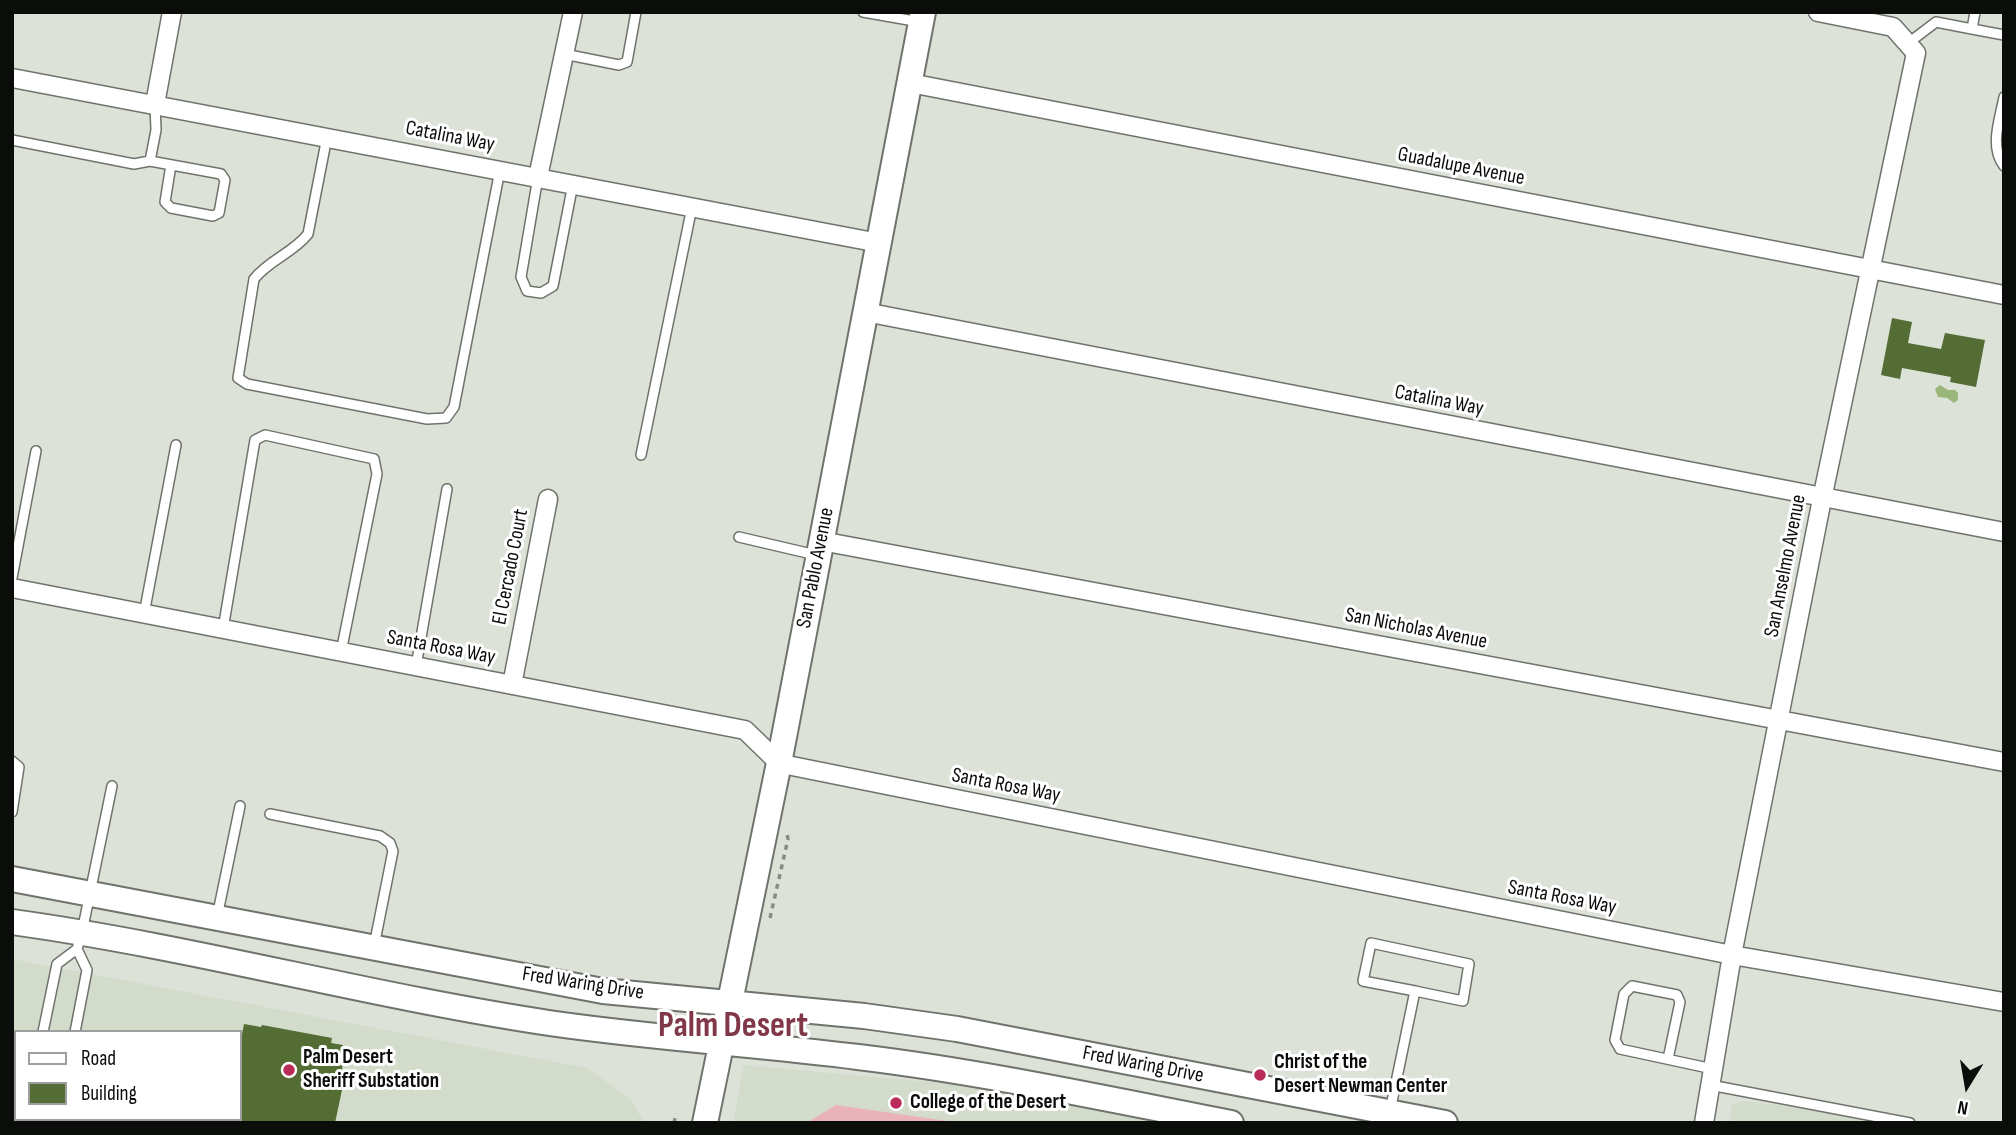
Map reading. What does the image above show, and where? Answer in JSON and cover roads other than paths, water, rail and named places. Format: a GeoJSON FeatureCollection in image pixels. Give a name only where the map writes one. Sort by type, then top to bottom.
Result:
{"type":"FeatureCollection","features":[{"type":"Feature","properties":{"kind":"main road","name":"San Pablo Avenue"},"geometry":{"type":"LineString","coordinates":[[705,1123],[779,763],[922,17]]}},
{"type":"Feature","properties":{"kind":"main road","name":"Fred Waring Drive"},"geometry":{"type":"LineString","coordinates":[[12,879],[603,990],[957,1029],[1445,1123]]}},
{"type":"Feature","properties":{"kind":"main road","name":"Fred Waring Drive"},"geometry":{"type":"LineString","coordinates":[[12,922],[80,940],[500,1014],[950,1069],[1231,1123]]}},
{"type":"Feature","properties":{"kind":"street"},"geometry":{"type":"LineString","coordinates":[[155,104],[172,12]]}},
{"type":"Feature","properties":{"kind":"street"},"geometry":{"type":"LineString","coordinates":[[538,177],[573,12]]}},
{"type":"Feature","properties":{"kind":"street"},"geometry":{"type":"LineString","coordinates":[[1818,12],[1893,27],[1907,44]]}},
{"type":"Feature","properties":{"kind":"street","name":"San Anselmo Avenue"},"geometry":{"type":"LineString","coordinates":[[1704,1123],[1732,955],[1822,499],[1916,53],[1907,44]]}},
{"type":"Feature","properties":{"kind":"street","name":"Catalina Way"},"geometry":{"type":"LineString","coordinates":[[12,78],[878,243]]}},
{"type":"Feature","properties":{"kind":"street","name":"Guadalupe Avenue"},"geometry":{"type":"LineString","coordinates":[[910,83],[2004,295]]}},
{"type":"Feature","properties":{"kind":"street","name":"Catalina Way"},"geometry":{"type":"LineString","coordinates":[[865,312],[1822,499],[2004,532]]}},
{"type":"Feature","properties":{"kind":"street","name":"El Cercado Court"},"geometry":{"type":"LineString","coordinates":[[512,685],[548,499]]}},
{"type":"Feature","properties":{"kind":"street","name":"San Nicholas Avenue"},"geometry":{"type":"LineString","coordinates":[[819,548],[2004,762]]}},
{"type":"Feature","properties":{"kind":"street","name":"Santa Rosa Way"},"geometry":{"type":"LineString","coordinates":[[12,588],[745,730],[779,763],[1732,955],[2004,1002]]}},
{"type":"Feature","properties":{"kind":"lane"},"geometry":{"type":"LineString","coordinates":[[564,54],[618,65],[628,62],[636,12]]}},
{"type":"Feature","properties":{"kind":"lane"},"geometry":{"type":"LineString","coordinates":[[863,12],[922,17]]}},
{"type":"Feature","properties":{"kind":"lane"},"geometry":{"type":"LineString","coordinates":[[1972,29],[1975,12]]}},
{"type":"Feature","properties":{"kind":"lane"},"geometry":{"type":"LineString","coordinates":[[1907,44],[1936,22],[2004,34]]}},
{"type":"Feature","properties":{"kind":"lane"},"geometry":{"type":"LineString","coordinates":[[2004,97],[1996,142],[1999,159],[2004,166]]}},
{"type":"Feature","properties":{"kind":"lane"},"geometry":{"type":"LineString","coordinates":[[150,161],[156,130],[155,104]]}},
{"type":"Feature","properties":{"kind":"lane"},"geometry":{"type":"LineString","coordinates":[[327,137],[308,234],[302,242],[261,270],[254,279],[238,378],[247,384],[427,419],[446,418],[454,407],[500,170]]}},
{"type":"Feature","properties":{"kind":"lane"},"geometry":{"type":"LineString","coordinates":[[12,140],[134,164],[150,161],[220,174],[225,180],[219,213],[213,216],[171,208],[165,202],[171,165]]}},
{"type":"Feature","properties":{"kind":"lane"},"geometry":{"type":"LineString","coordinates":[[538,177],[521,277],[527,290],[541,293],[553,286],[573,184]]}},
{"type":"Feature","properties":{"kind":"lane"},"geometry":{"type":"LineString","coordinates":[[641,455],[692,207]]}},
{"type":"Feature","properties":{"kind":"lane"},"geometry":{"type":"LineString","coordinates":[[223,629],[255,440],[265,435],[374,458],[377,474],[341,652]]}},
{"type":"Feature","properties":{"kind":"lane"},"geometry":{"type":"LineString","coordinates":[[144,614],[176,444]]}},
{"type":"Feature","properties":{"kind":"lane"},"geometry":{"type":"LineString","coordinates":[[12,578],[36,451]]}},
{"type":"Feature","properties":{"kind":"lane"},"geometry":{"type":"LineString","coordinates":[[416,667],[447,489]]}},
{"type":"Feature","properties":{"kind":"lane"},"geometry":{"type":"LineString","coordinates":[[739,537],[819,548]]}},
{"type":"Feature","properties":{"kind":"lane"},"geometry":{"type":"LineString","coordinates":[[12,761],[19,767],[12,812]]}},
{"type":"Feature","properties":{"kind":"lane"},"geometry":{"type":"LineString","coordinates":[[75,1030],[87,970],[80,940],[112,786]]}},
{"type":"Feature","properties":{"kind":"lane"},"geometry":{"type":"LineString","coordinates":[[217,918],[240,806]]}},
{"type":"Feature","properties":{"kind":"lane"},"geometry":{"type":"LineString","coordinates":[[270,814],[380,836],[390,843],[393,851],[374,947]]}},
{"type":"Feature","properties":{"kind":"lane"},"geometry":{"type":"LineString","coordinates":[[44,1030],[57,964],[80,940]]}},
{"type":"Feature","properties":{"kind":"lane"},"geometry":{"type":"LineString","coordinates":[[1371,943],[1469,964],[1463,1001],[1415,991],[1363,981],[1371,943]]}},
{"type":"Feature","properties":{"kind":"lane"},"geometry":{"type":"LineString","coordinates":[[1668,1059],[1680,1002],[1677,995],[1632,986],[1624,994],[1615,1040],[1620,1049],[1668,1059],[1711,1077],[1910,1123]]}},
{"type":"Feature","properties":{"kind":"lane"},"geometry":{"type":"LineString","coordinates":[[1390,1112],[1415,991]]}},
{"type":"Feature","properties":{"kind":"place","name":"Palm Desert Sheriff Substation"},"geometry":{"type":"Point","coordinates":[289,1070]}},
{"type":"Feature","properties":{"kind":"place","name":"Christ of the Desert Newman Center"},"geometry":{"type":"Point","coordinates":[1260,1075]}},
{"type":"Feature","properties":{"kind":"place","name":"College of the Desert"},"geometry":{"type":"Point","coordinates":[896,1103]}},
{"type":"Feature","properties":{"kind":"district","name":"Palm Desert"},"geometry":{"type":"Point","coordinates":[733,1027]}}]}
